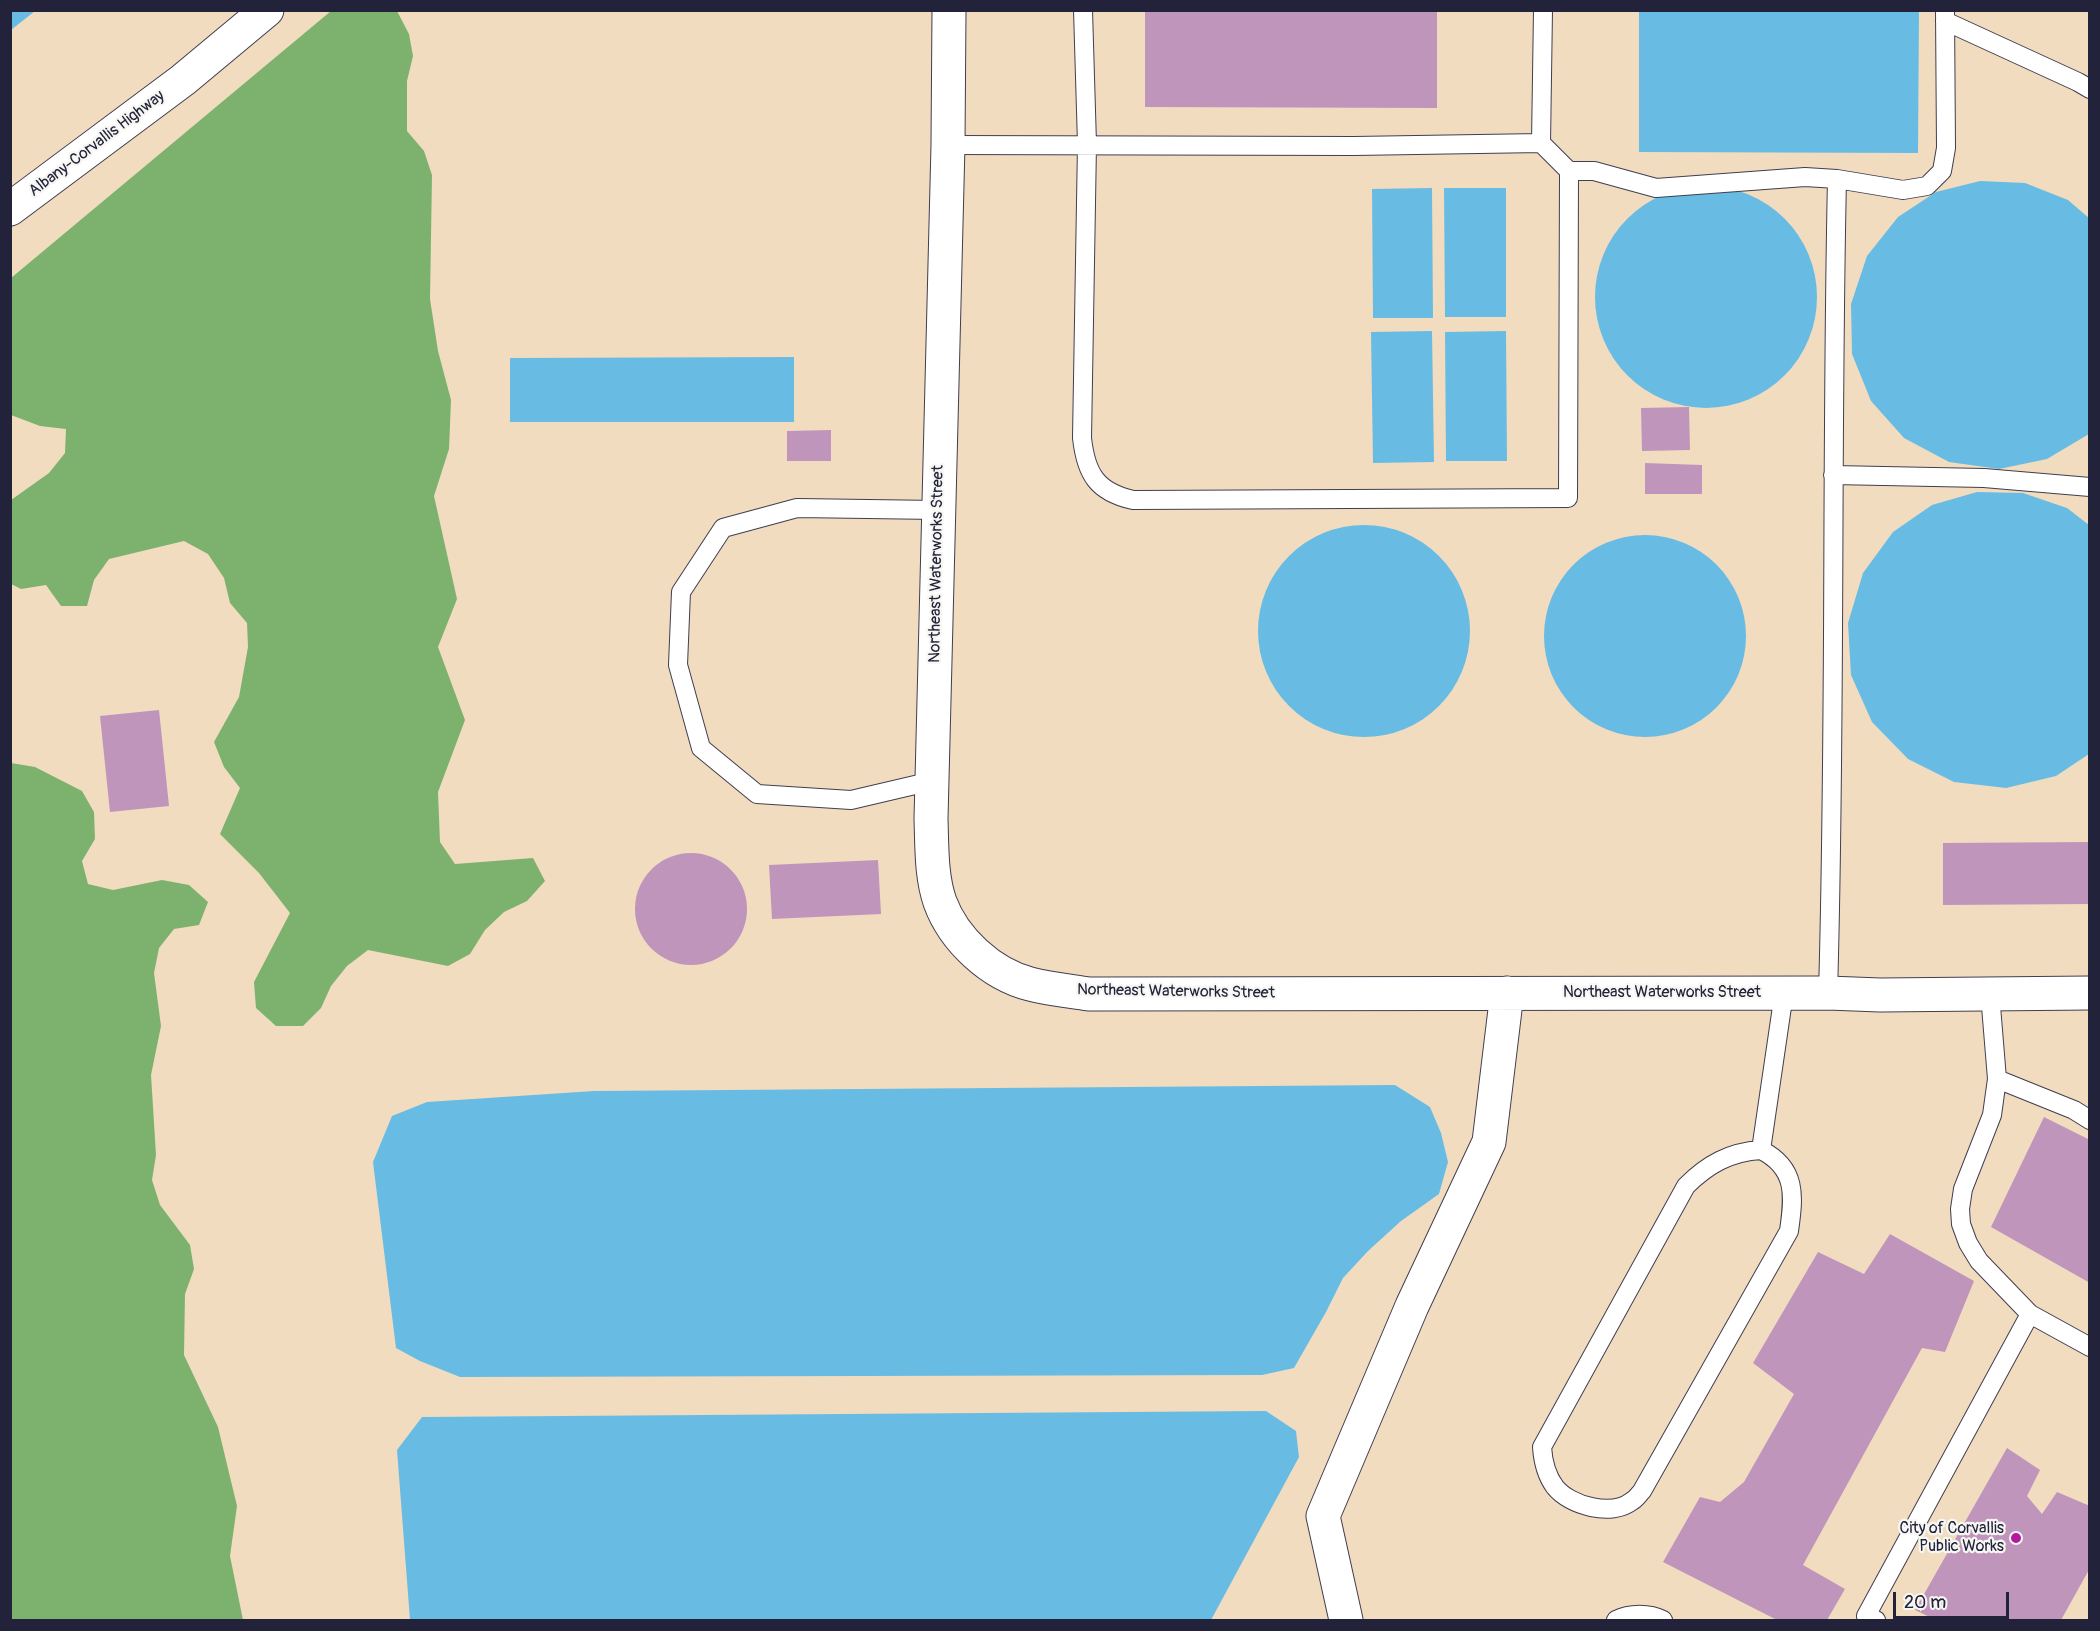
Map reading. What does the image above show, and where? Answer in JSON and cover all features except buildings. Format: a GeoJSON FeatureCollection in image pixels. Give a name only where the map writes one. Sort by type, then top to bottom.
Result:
{"type":"FeatureCollection","features":[{"type":"Feature","properties":{"kind":"main road","name":"Albany-Corvallis Highway"},"geometry":{"type":"LineString","coordinates":[[10,209],[183,80],[267,10]]}},
{"type":"Feature","properties":{"kind":"main road","name":"Northeast Waterworks Street"},"geometry":{"type":"LineString","coordinates":[[949,10],[948,145],[931,819],[934,877],[940,903],[960,938],[979,957],[1001,972],[1028,984],[1089,994],[2090,993]]}},
{"type":"Feature","properties":{"kind":"main road"},"geometry":{"type":"LineString","coordinates":[[1346,1620],[1323,1516],[1412,1306],[1488,1142],[1507,993]]}},
{"type":"Feature","properties":{"kind":"lane"},"geometry":{"type":"LineString","coordinates":[[1083,10],[1087,144],[1081,422],[1083,449],[1088,467],[1101,486],[1113,495],[1133,500],[1568,498],[1569,171]]}},
{"type":"Feature","properties":{"kind":"lane"},"geometry":{"type":"LineString","coordinates":[[1541,144],[1543,10]]}},
{"type":"Feature","properties":{"kind":"lane"},"geometry":{"type":"LineString","coordinates":[[948,145],[1541,144],[1569,171],[1594,171],[1656,188],[1805,177],[1837,179],[1903,190],[1927,186],[1942,171],[1946,148],[1945,16],[2090,89]]}},
{"type":"Feature","properties":{"kind":"lane"},"geometry":{"type":"LineString","coordinates":[[1828,993],[1837,179]]}},
{"type":"Feature","properties":{"kind":"lane"},"geometry":{"type":"LineString","coordinates":[[1833,475],[1984,478],[2090,487]]}},
{"type":"Feature","properties":{"kind":"lane"},"geometry":{"type":"LineString","coordinates":[[932,781],[851,800],[757,794],[701,748],[678,664],[681,592],[723,528],[797,508],[938,510]]}},
{"type":"Feature","properties":{"kind":"lane"},"geometry":{"type":"LineString","coordinates":[[1761,1150],[1784,993]]}},
{"type":"Feature","properties":{"kind":"lane"},"geometry":{"type":"LineString","coordinates":[[1989,994],[1997,1079],[1992,1115],[1963,1189],[1960,1209],[1961,1224],[1978,1261],[2031,1314],[2090,1347]]}},
{"type":"Feature","properties":{"kind":"lane"},"geometry":{"type":"LineString","coordinates":[[1997,1079],[2082,1109],[2090,1120]]}},
{"type":"Feature","properties":{"kind":"lane"},"geometry":{"type":"LineString","coordinates":[[1761,1150],[1771,1155],[1784,1167],[1791,1184],[1793,1202],[1789,1231],[1642,1491],[1633,1501],[1622,1507],[1588,1506],[1568,1499],[1556,1488],[1543,1461],[1542,1447],[1547,1437],[1686,1186],[1713,1164],[1730,1155],[1761,1150]]}},
{"type":"Feature","properties":{"kind":"lane"},"geometry":{"type":"LineString","coordinates":[[1868,1619],[2031,1314]]}},
{"type":"Feature","properties":{"kind":"lane"},"geometry":{"type":"LineString","coordinates":[[1616,1620],[1643,1615],[1663,1620]]}},
{"type":"Feature","properties":{"kind":"green space"},"geometry":{"type":"Polygon","coordinates":[[[331,11],[397,11],[409,34],[413,56],[407,81],[407,131],[424,151],[432,175],[430,299],[438,351],[451,400],[449,449],[434,496],[457,599],[438,647],[465,720],[438,792],[440,842],[455,864],[533,858],[545,881],[527,901],[504,912],[485,930],[470,954],[448,966],[368,950],[347,966],[331,986],[321,1008],[303,1026],[276,1026],[256,1008],[254,982],[290,913],[259,873],[220,834],[240,788],[224,767],[214,742],[239,697],[248,647],[247,623],[230,603],[224,578],[208,554],[184,541],[109,559],[94,580],[87,606],[61,606],[46,585],[21,589],[11,584],[11,500],[49,473],[65,453],[66,429],[40,426],[11,415],[11,278],[331,11]]]}},
{"type":"Feature","properties":{"kind":"green space"},"geometry":{"type":"Polygon","coordinates":[[[11,763],[35,767],[82,791],[94,812],[95,839],[82,861],[88,884],[113,890],[162,880],[189,885],[208,902],[199,925],[174,929],[159,948],[154,973],[161,1026],[151,1075],[156,1155],[152,1180],[160,1205],[190,1245],[194,1269],[185,1294],[184,1355],[218,1427],[237,1506],[230,1556],[243,1620],[11,1620],[11,763]]]}},
{"type":"Feature","properties":{"kind":"water"},"geometry":{"type":"Polygon","coordinates":[[[11,10],[35,10],[35,11],[11,30],[11,10]]]}},
{"type":"Feature","properties":{"kind":"water"},"geometry":{"type":"Polygon","coordinates":[[[1639,11],[1919,11],[1918,153],[1639,152],[1639,11]]]}},
{"type":"Feature","properties":{"kind":"water"},"geometry":{"type":"Polygon","coordinates":[[[1980,181],[2025,183],[2068,200],[2089,218],[2089,434],[2047,459],[1999,469],[1949,462],[1904,438],[1871,401],[1852,354],[1851,304],[1867,256],[1898,217],[1936,192],[1980,181]]]}},
{"type":"Feature","properties":{"kind":"water"},"geometry":{"type":"Polygon","coordinates":[[[1695,186],[1717,186],[1749,194],[1785,218],[1809,254],[1815,275],[1817,297],[1815,319],[1809,340],[1785,376],[1749,400],[1717,408],[1695,408],[1663,400],[1635,383],[1620,368],[1603,340],[1595,308],[1595,286],[1603,254],[1620,226],[1635,211],[1663,194],[1695,186]]]}},
{"type":"Feature","properties":{"kind":"water"},"geometry":{"type":"Polygon","coordinates":[[[1432,188],[1433,318],[1373,318],[1372,189],[1432,188]]]}},
{"type":"Feature","properties":{"kind":"water"},"geometry":{"type":"Polygon","coordinates":[[[1444,188],[1506,188],[1506,317],[1445,317],[1444,188]]]}},
{"type":"Feature","properties":{"kind":"water"},"geometry":{"type":"Polygon","coordinates":[[[1432,331],[1434,462],[1373,463],[1371,332],[1432,331]]]}},
{"type":"Feature","properties":{"kind":"water"},"geometry":{"type":"Polygon","coordinates":[[[1506,331],[1507,461],[1446,461],[1445,332],[1506,331]]]}},
{"type":"Feature","properties":{"kind":"water"},"geometry":{"type":"Polygon","coordinates":[[[794,357],[794,422],[510,422],[510,358],[794,357]]]}},
{"type":"Feature","properties":{"kind":"water"},"geometry":{"type":"Polygon","coordinates":[[[1977,492],[2023,493],[2067,508],[2089,525],[2089,754],[2056,776],[2006,788],[1954,782],[1908,759],[1872,722],[1851,675],[1848,623],[1863,573],[1893,532],[1932,505],[1977,492]]]}},
{"type":"Feature","properties":{"kind":"water"},"geometry":{"type":"Polygon","coordinates":[[[1364,525],[1385,527],[1404,533],[1423,543],[1439,556],[1452,572],[1462,591],[1468,610],[1470,631],[1468,652],[1462,671],[1452,690],[1439,706],[1423,719],[1404,729],[1385,735],[1364,737],[1343,735],[1324,729],[1305,719],[1289,706],[1276,690],[1266,671],[1260,652],[1258,631],[1260,610],[1266,591],[1276,572],[1289,556],[1305,543],[1324,533],[1343,527],[1364,525]]]}},
{"type":"Feature","properties":{"kind":"water"},"geometry":{"type":"Polygon","coordinates":[[[1655,535],[1665,536],[1693,546],[1717,564],[1739,597],[1745,616],[1745,656],[1739,675],[1717,708],[1684,730],[1665,736],[1635,737],[1625,736],[1597,726],[1573,708],[1551,675],[1545,656],[1544,626],[1545,616],[1555,588],[1573,564],[1606,542],[1625,536],[1655,535]]]}},
{"type":"Feature","properties":{"kind":"water"},"geometry":{"type":"Polygon","coordinates":[[[1395,1085],[1430,1107],[1441,1133],[1448,1162],[1439,1194],[1401,1221],[1343,1278],[1294,1368],[1262,1375],[460,1377],[420,1361],[396,1348],[373,1162],[392,1116],[427,1102],[594,1091],[1395,1085]]]}},
{"type":"Feature","properties":{"kind":"water"},"geometry":{"type":"Polygon","coordinates":[[[1266,1411],[1296,1431],[1299,1457],[1211,1620],[410,1620],[397,1450],[422,1417],[1266,1411]]]}},
{"type":"Feature","properties":{"kind":"place","name":"City of Corvallis Public Works"},"geometry":{"type":"Point","coordinates":[2016,1538]}}]}
